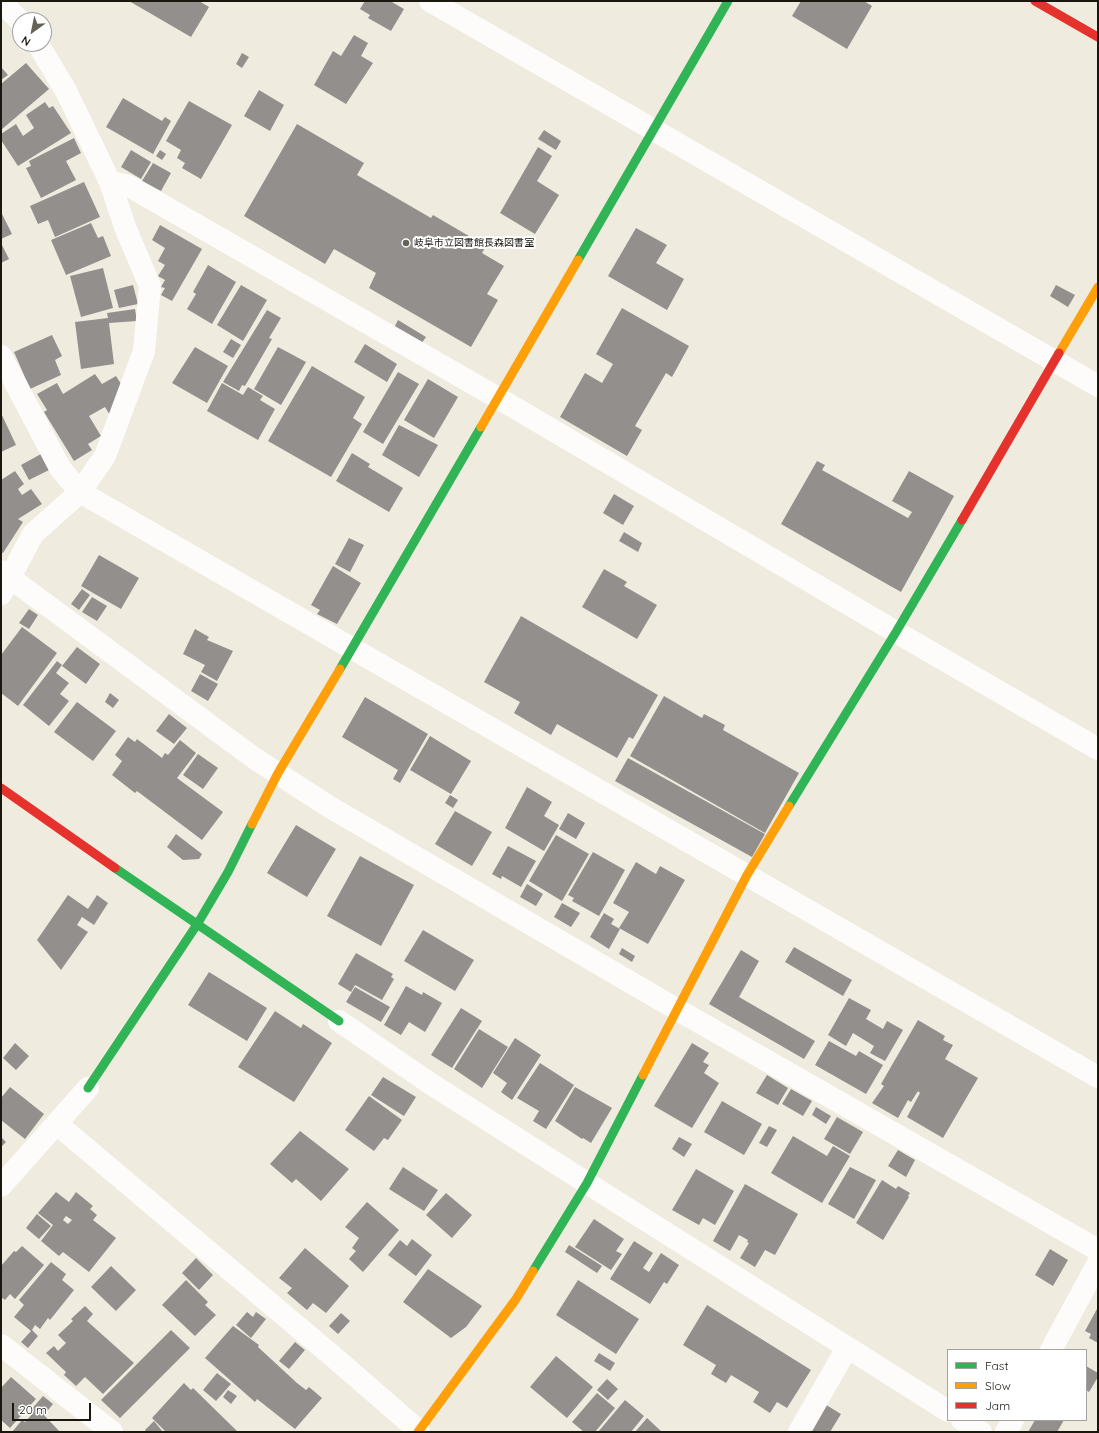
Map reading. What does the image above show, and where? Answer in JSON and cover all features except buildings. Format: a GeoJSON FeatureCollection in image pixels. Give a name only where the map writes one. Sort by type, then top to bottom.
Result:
{"type":"FeatureCollection","features":[{"type":"Feature","properties":{"kind":"street"},"geometry":{"type":"LineString","coordinates":[[1,1],[12,13]]}},
{"type":"Feature","properties":{"kind":"street"},"geometry":{"type":"LineString","coordinates":[[430,1],[1098,386]]}},
{"type":"Feature","properties":{"kind":"street"},"geometry":{"type":"LineString","coordinates":[[1,1186],[88,1088],[198,923],[228,872],[278,773],[655,130],[728,1]]}},
{"type":"Feature","properties":{"kind":"street"},"geometry":{"type":"LineString","coordinates":[[1035,1],[1098,37]]}},
{"type":"Feature","properties":{"kind":"street"},"geometry":{"type":"LineString","coordinates":[[43,52],[66,91],[110,182],[125,227],[150,286],[144,351],[105,456],[80,492],[33,534],[4,581],[254,758],[328,806],[678,1010],[1098,1250]]}},
{"type":"Feature","properties":{"kind":"street"},"geometry":{"type":"LineString","coordinates":[[110,182],[129,186],[498,398],[1098,749]]}},
{"type":"Feature","properties":{"kind":"street"},"geometry":{"type":"LineString","coordinates":[[57,1124],[336,1359],[419,1432],[516,1299],[586,1183],[678,1010],[747,875],[896,632],[1098,287]]}},
{"type":"Feature","properties":{"kind":"street"},"geometry":{"type":"LineString","coordinates":[[1,356],[60,468],[80,492],[1098,1077]]}},
{"type":"Feature","properties":{"kind":"street"},"geometry":{"type":"LineString","coordinates":[[1,788],[19,802],[198,923],[431,1084],[947,1410]]}},
{"type":"Feature","properties":{"kind":"street"},"geometry":{"type":"LineString","coordinates":[[1052,1349],[1098,1263]]}},
{"type":"Feature","properties":{"kind":"street"},"geometry":{"type":"LineString","coordinates":[[1,1345],[112,1432]]}},
{"type":"Feature","properties":{"kind":"street"},"geometry":{"type":"LineString","coordinates":[[798,1432],[847,1348]]}},
{"type":"Feature","properties":{"kind":"street"},"geometry":{"type":"LineString","coordinates":[[964,1421],[981,1432]]}},
{"type":"Feature","properties":{"kind":"street"},"geometry":{"type":"LineString","coordinates":[[1006,1432],[1012,1421]]}},
{"type":"Feature","properties":{"kind":"traffic: fast"},"geometry":{"type":"LineString","coordinates":[[578,260],[728,1]]}},
{"type":"Feature","properties":{"kind":"traffic: fast"},"geometry":{"type":"LineString","coordinates":[[340,669],[481,427]]}},
{"type":"Feature","properties":{"kind":"traffic: fast"},"geometry":{"type":"LineString","coordinates":[[789,806],[896,632],[962,520]]}},
{"type":"Feature","properties":{"kind":"traffic: fast"},"geometry":{"type":"LineString","coordinates":[[88,1088],[198,923],[228,872],[252,824]]}},
{"type":"Feature","properties":{"kind":"traffic: fast"},"geometry":{"type":"LineString","coordinates":[[115,868],[339,1021]]}},
{"type":"Feature","properties":{"kind":"traffic: fast"},"geometry":{"type":"LineString","coordinates":[[533,1271],[587,1183],[643,1075]]}},
{"type":"Feature","properties":{"kind":"traffic: slow"},"geometry":{"type":"LineString","coordinates":[[481,427],[578,260]]}},
{"type":"Feature","properties":{"kind":"traffic: slow"},"geometry":{"type":"LineString","coordinates":[[1059,353],[1098,287]]}},
{"type":"Feature","properties":{"kind":"traffic: slow"},"geometry":{"type":"LineString","coordinates":[[252,824],[278,773],[340,669]]}},
{"type":"Feature","properties":{"kind":"traffic: slow"},"geometry":{"type":"LineString","coordinates":[[643,1075],[747,875],[789,806]]}},
{"type":"Feature","properties":{"kind":"traffic: slow"},"geometry":{"type":"LineString","coordinates":[[418,1432],[516,1299],[533,1271]]}},
{"type":"Feature","properties":{"kind":"traffic: jam"},"geometry":{"type":"LineString","coordinates":[[1035,1],[1098,37]]}},
{"type":"Feature","properties":{"kind":"traffic: jam"},"geometry":{"type":"LineString","coordinates":[[962,520],[1059,353]]}},
{"type":"Feature","properties":{"kind":"traffic: jam"},"geometry":{"type":"LineString","coordinates":[[1,788],[115,868]]}},
{"type":"Feature","properties":{"kind":"place","name":"岐阜市立図書館長森図書室"},"geometry":{"type":"Point","coordinates":[406,243]}}]}
